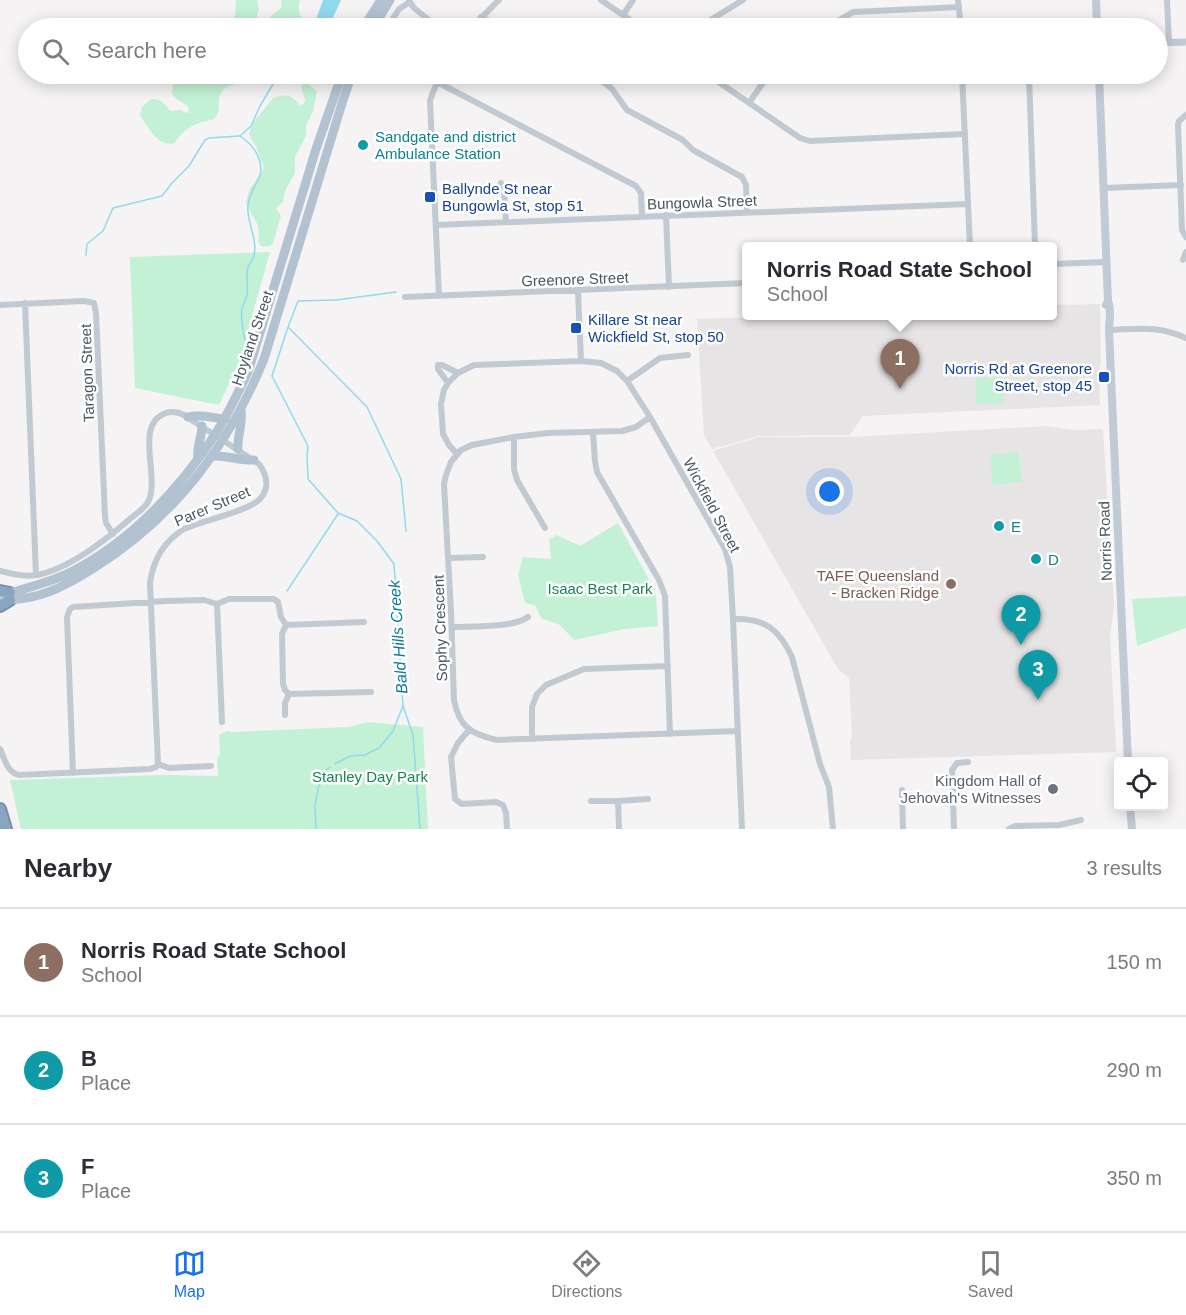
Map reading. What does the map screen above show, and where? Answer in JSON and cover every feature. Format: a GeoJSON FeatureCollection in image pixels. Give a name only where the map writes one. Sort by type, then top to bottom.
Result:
{"type":"FeatureCollection","features":[{"type":"Feature","properties":{"kind":"highway"},"geometry":{"type":"LineString","coordinates":[[0,606],[4,596]]}},
{"type":"Feature","properties":{"kind":"highway"},"geometry":{"type":"LineString","coordinates":[[0,809],[6,829]]}},
{"type":"Feature","properties":{"kind":"main road"},"geometry":{"type":"LineString","coordinates":[[369,18],[381,0]]}},
{"type":"Feature","properties":{"kind":"main road"},"geometry":{"type":"LineString","coordinates":[[379,18],[390,0]]}},
{"type":"Feature","properties":{"kind":"main road"},"geometry":{"type":"LineString","coordinates":[[1096,0],[1097,18]]}},
{"type":"Feature","properties":{"kind":"main road","name":"Hoyland Street"},"geometry":{"type":"LineString","coordinates":[[4,596],[27,599],[46,594],[85,574],[112,556],[142,533],[175,502],[213,456],[225,419],[248,372],[260,338],[316,149],[339,84]]}},
{"type":"Feature","properties":{"kind":"main road","name":"Hoyland Street"},"geometry":{"type":"LineString","coordinates":[[4,596],[79,568],[124,537],[172,492],[241,411],[264,358],[348,84]]}},
{"type":"Feature","properties":{"kind":"main road","name":"Norris Road"},"geometry":{"type":"LineString","coordinates":[[1099,84],[1108,301],[1106,315],[1109,330],[1128,757]]}},
{"type":"Feature","properties":{"kind":"main road"},"geometry":{"type":"LineString","coordinates":[[238,449],[241,411]]}},
{"type":"Feature","properties":{"kind":"main road"},"geometry":{"type":"LineString","coordinates":[[188,417],[199,415],[225,419]]}},
{"type":"Feature","properties":{"kind":"main road"},"geometry":{"type":"LineString","coordinates":[[198,459],[202,426]]}},
{"type":"Feature","properties":{"kind":"main road"},"geometry":{"type":"LineString","coordinates":[[213,456],[245,461],[254,460]]}},
{"type":"Feature","properties":{"kind":"main road"},"geometry":{"type":"LineString","coordinates":[[1130,811],[1132,829]]}},
{"type":"Feature","properties":{"kind":"street"},"geometry":{"type":"LineString","coordinates":[[482,17],[500,0]]}},
{"type":"Feature","properties":{"kind":"street"},"geometry":{"type":"LineString","coordinates":[[601,0],[627,18]]}},
{"type":"Feature","properties":{"kind":"street"},"geometry":{"type":"LineString","coordinates":[[623,15],[633,0]]}},
{"type":"Feature","properties":{"kind":"street"},"geometry":{"type":"LineString","coordinates":[[714,18],[742,0]]}},
{"type":"Feature","properties":{"kind":"street"},"geometry":{"type":"LineString","coordinates":[[1167,0],[1168,18]]}},
{"type":"Feature","properties":{"kind":"street"},"geometry":{"type":"LineString","coordinates":[[393,18],[399,9],[410,1],[414,8],[426,18]]}},
{"type":"Feature","properties":{"kind":"street"},"geometry":{"type":"LineString","coordinates":[[843,18],[853,12],[959,3],[960,18]]}},
{"type":"Feature","properties":{"kind":"street"},"geometry":{"type":"LineString","coordinates":[[1168,22],[1169,43],[1186,42]]}},
{"type":"Feature","properties":{"kind":"street"},"geometry":{"type":"LineString","coordinates":[[436,84],[430,101],[439,296]]}},
{"type":"Feature","properties":{"kind":"street"},"geometry":{"type":"LineString","coordinates":[[441,84],[636,186],[641,194],[642,216]]}},
{"type":"Feature","properties":{"kind":"street"},"geometry":{"type":"LineString","coordinates":[[606,84],[627,110],[683,140],[693,150],[742,177],[746,184],[747,212]]}},
{"type":"Feature","properties":{"kind":"street"},"geometry":{"type":"LineString","coordinates":[[721,84],[800,138],[810,141],[966,135]]}},
{"type":"Feature","properties":{"kind":"street"},"geometry":{"type":"LineString","coordinates":[[749,103],[762,84]]}},
{"type":"Feature","properties":{"kind":"street"},"geometry":{"type":"LineString","coordinates":[[963,84],[970,242]]}},
{"type":"Feature","properties":{"kind":"street"},"geometry":{"type":"LineString","coordinates":[[1029,84],[1035,242]]}},
{"type":"Feature","properties":{"kind":"street"},"geometry":{"type":"LineString","coordinates":[[1181,116],[1178,125],[1180,185],[1182,230],[1186,237]]}},
{"type":"Feature","properties":{"kind":"street"},"geometry":{"type":"LineString","coordinates":[[501,183],[504,190],[506,222]]}},
{"type":"Feature","properties":{"kind":"street"},"geometry":{"type":"LineString","coordinates":[[1104,188],[1180,185]]}},
{"type":"Feature","properties":{"kind":"street","name":"Bungowla Street"},"geometry":{"type":"LineString","coordinates":[[436,225],[968,204]]}},
{"type":"Feature","properties":{"kind":"street"},"geometry":{"type":"LineString","coordinates":[[666,215],[669,286]]}},
{"type":"Feature","properties":{"kind":"street"},"geometry":{"type":"LineString","coordinates":[[1183,260],[1186,252]]}},
{"type":"Feature","properties":{"kind":"street"},"geometry":{"type":"LineString","coordinates":[[1057,264],[1106,262]]}},
{"type":"Feature","properties":{"kind":"street","name":"Greenore Street"},"geometry":{"type":"LineString","coordinates":[[405,297],[742,283]]}},
{"type":"Feature","properties":{"kind":"street"},"geometry":{"type":"LineString","coordinates":[[578,291],[581,362]]}},
{"type":"Feature","properties":{"kind":"street","name":"Taragon Street"},"geometry":{"type":"LineString","coordinates":[[0,304],[84,301],[94,303],[105,516],[106,523],[113,534]]}},
{"type":"Feature","properties":{"kind":"street"},"geometry":{"type":"LineString","coordinates":[[25,303],[36,575]]}},
{"type":"Feature","properties":{"kind":"street"},"geometry":{"type":"LineString","coordinates":[[1109,330],[1159,329],[1186,338]]}},
{"type":"Feature","properties":{"kind":"street"},"geometry":{"type":"LineString","coordinates":[[627,381],[660,358],[688,355]]}},
{"type":"Feature","properties":{"kind":"street","name":"Wickfield Street"},"geometry":{"type":"LineString","coordinates":[[457,454],[449,446],[443,434],[441,404],[448,383],[458,373],[474,365],[601,363],[617,371],[627,381],[725,549],[730,567],[742,829]]}},
{"type":"Feature","properties":{"kind":"street","name":"Wickfield Street"},"geometry":{"type":"LineString","coordinates":[[448,383],[438,369],[438,365],[458,373]]}},
{"type":"Feature","properties":{"kind":"street"},"geometry":{"type":"LineString","coordinates":[[0,571],[22,576],[51,571],[98,545],[147,505],[152,493],[149,437],[151,427],[159,417],[170,412],[188,417],[254,460]]}},
{"type":"Feature","properties":{"kind":"street"},"geometry":{"type":"LineString","coordinates":[[457,454],[472,445],[514,437],[622,431],[650,417]]}},
{"type":"Feature","properties":{"kind":"street"},"geometry":{"type":"LineString","coordinates":[[593,433],[597,472],[663,588],[670,734]]}},
{"type":"Feature","properties":{"kind":"street"},"geometry":{"type":"LineString","coordinates":[[514,437],[514,469],[517,480],[545,528]]}},
{"type":"Feature","properties":{"kind":"street","name":"Sophy Crescent"},"geometry":{"type":"LineString","coordinates":[[457,454],[449,466],[444,484],[454,700],[456,711],[469,730]]}},
{"type":"Feature","properties":{"kind":"street","name":"Parer Street"},"geometry":{"type":"LineString","coordinates":[[158,764],[150,584],[152,570],[157,556],[170,539],[184,529],[250,506],[260,499],[266,487],[266,478],[262,468],[254,460]]}},
{"type":"Feature","properties":{"kind":"street"},"geometry":{"type":"LineString","coordinates":[[449,558],[483,557]]}},
{"type":"Feature","properties":{"kind":"street"},"geometry":{"type":"LineString","coordinates":[[73,773],[67,620],[70,609],[80,606],[152,602],[204,600],[217,604],[229,599],[274,599],[278,602],[281,617],[286,625]]}},
{"type":"Feature","properties":{"kind":"street"},"geometry":{"type":"LineString","coordinates":[[217,604],[222,722]]}},
{"type":"Feature","properties":{"kind":"street"},"geometry":{"type":"LineString","coordinates":[[452,627],[510,624],[522,622],[528,617]]}},
{"type":"Feature","properties":{"kind":"street"},"geometry":{"type":"LineString","coordinates":[[733,619],[761,622],[774,630],[788,648],[820,764],[829,787],[833,829]]}},
{"type":"Feature","properties":{"kind":"street"},"geometry":{"type":"LineString","coordinates":[[286,625],[364,622]]}},
{"type":"Feature","properties":{"kind":"street"},"geometry":{"type":"LineString","coordinates":[[286,625],[282,634],[283,684],[289,694],[371,692]]}},
{"type":"Feature","properties":{"kind":"street"},"geometry":{"type":"LineString","coordinates":[[532,739],[532,707],[537,694],[546,685],[584,669],[668,666]]}},
{"type":"Feature","properties":{"kind":"street"},"geometry":{"type":"LineString","coordinates":[[285,715],[285,703],[289,694]]}},
{"type":"Feature","properties":{"kind":"street"},"geometry":{"type":"LineString","coordinates":[[507,829],[503,805],[496,802],[462,804],[455,799],[451,757],[458,742],[469,730],[479,736],[496,740],[737,731]]}},
{"type":"Feature","properties":{"kind":"street"},"geometry":{"type":"LineString","coordinates":[[0,749],[9,770],[19,775],[150,769],[158,764],[169,768],[211,766]]}},
{"type":"Feature","properties":{"kind":"street"},"geometry":{"type":"LineString","coordinates":[[954,829],[952,770],[957,763],[968,762]]}},
{"type":"Feature","properties":{"kind":"street"},"geometry":{"type":"LineString","coordinates":[[902,790],[903,829]]}},
{"type":"Feature","properties":{"kind":"street"},"geometry":{"type":"LineString","coordinates":[[591,801],[648,799]]}},
{"type":"Feature","properties":{"kind":"street"},"geometry":{"type":"LineString","coordinates":[[618,801],[619,829]]}},
{"type":"Feature","properties":{"kind":"street"},"geometry":{"type":"LineString","coordinates":[[1009,829],[1015,826],[1059,825],[1081,820]]}},
{"type":"Feature","properties":{"kind":"shaded area"},"geometry":{"type":"Polygon","coordinates":[[[1100,304],[1100,405],[863,416],[850,435],[759,436],[712,449],[704,435],[697,319],[1057,320],[1057,305],[1100,304]]]}},
{"type":"Feature","properties":{"kind":"shaded area","name":"TAFE Queensland - Bracken Ridge"},"geometry":{"type":"Polygon","coordinates":[[[1045,426],[1074,430],[1103,429],[1114,606],[1110,636],[1116,752],[851,760],[849,678],[838,669],[713,451],[759,437],[850,437],[1045,426]]]}},
{"type":"Feature","properties":{"kind":"green space"},"geometry":{"type":"Polygon","coordinates":[[[236,0],[257,0],[259,9],[257,18],[234,18],[236,0]]]}},
{"type":"Feature","properties":{"kind":"green space"},"geometry":{"type":"Polygon","coordinates":[[[281,0],[300,0],[301,18],[269,18],[282,7],[281,0]]]}},
{"type":"Feature","properties":{"kind":"green space"},"geometry":{"type":"Polygon","coordinates":[[[173,84],[235,84],[225,88],[221,93],[218,114],[213,119],[188,128],[175,143],[169,144],[154,135],[140,115],[142,107],[151,99],[162,102],[170,111],[181,110],[188,113],[188,106],[172,94],[173,84]]]}},
{"type":"Feature","properties":{"kind":"green space"},"geometry":{"type":"Polygon","coordinates":[[[307,84],[317,91],[313,111],[306,125],[306,136],[295,157],[295,173],[285,191],[283,202],[276,208],[281,216],[273,243],[262,247],[258,241],[258,225],[246,203],[250,189],[264,168],[251,138],[251,126],[273,98],[288,96],[300,105],[304,104],[302,85],[307,84]]]}},
{"type":"Feature","properties":{"kind":"green space"},"geometry":{"type":"Polygon","coordinates":[[[270,252],[239,362],[219,405],[135,388],[130,257],[270,252]]]}},
{"type":"Feature","properties":{"kind":"green space"},"geometry":{"type":"Polygon","coordinates":[[[1002,377],[1004,403],[977,404],[975,378],[1002,377]]]}},
{"type":"Feature","properties":{"kind":"green space"},"geometry":{"type":"Polygon","coordinates":[[[1018,452],[1022,482],[993,485],[990,455],[1018,452]]]}},
{"type":"Feature","properties":{"kind":"green space","name":"Isaac Best Park"},"geometry":{"type":"Polygon","coordinates":[[[618,523],[654,589],[658,626],[625,629],[574,640],[560,625],[541,618],[535,605],[525,603],[518,575],[523,557],[551,559],[549,539],[557,535],[580,546],[618,523]]]}},
{"type":"Feature","properties":{"kind":"green space"},"geometry":{"type":"Polygon","coordinates":[[[1186,596],[1186,628],[1137,646],[1132,599],[1186,596]]]}},
{"type":"Feature","properties":{"kind":"green space","name":"Stanley Day Park"},"geometry":{"type":"Polygon","coordinates":[[[368,722],[423,727],[428,829],[21,829],[10,780],[163,775],[218,776],[219,735],[227,731],[349,727],[368,722]]]}},
{"type":"Feature","properties":{"kind":"water"},"geometry":{"type":"Polygon","coordinates":[[[323,0],[341,0],[333,18],[317,18],[323,0]]]}},
{"type":"Feature","properties":{"kind":"waterway","name":"Bald Hills Creek"},"geometry":{"type":"LineString","coordinates":[[245,340],[241,312],[247,292],[247,270],[255,249],[248,205],[261,169],[256,152],[240,136],[251,126],[273,84]]}},
{"type":"Feature","properties":{"kind":"waterway"},"geometry":{"type":"LineString","coordinates":[[86,255],[87,244],[103,231],[113,208],[162,196],[189,166],[205,140],[239,136]]}},
{"type":"Feature","properties":{"kind":"waterway","name":"Bald Hills Creek"},"geometry":{"type":"LineString","coordinates":[[335,764],[350,756],[365,755],[379,748],[393,731],[403,706],[394,564],[377,541],[357,521],[338,513],[308,479],[308,446],[272,376],[298,301],[336,300],[396,292]]}},
{"type":"Feature","properties":{"kind":"waterway"},"geometry":{"type":"LineString","coordinates":[[288,327],[367,407],[401,479],[406,531]]}},
{"type":"Feature","properties":{"kind":"waterway"},"geometry":{"type":"LineString","coordinates":[[287,591],[338,514]]}},
{"type":"Feature","properties":{"kind":"waterway"},"geometry":{"type":"LineString","coordinates":[[403,706],[413,735],[420,829]]}},
{"type":"Feature","properties":{"kind":"waterway","name":"Bald Hills Creek"},"geometry":{"type":"LineString","coordinates":[[316,829],[315,805],[321,774],[330,767]]}},
{"type":"Feature","properties":{"kind":"place","name":"Sandgate and district Ambulance Station"},"geometry":{"type":"Point","coordinates":[363,145]}},
{"type":"Feature","properties":{"kind":"place","name":"Ballynde St near Bungowla St, stop 51"},"geometry":{"type":"Point","coordinates":[430,197]}},
{"type":"Feature","properties":{"kind":"place","name":"Killare St near Wickfield St, stop 50"},"geometry":{"type":"Point","coordinates":[576,328]}},
{"type":"Feature","properties":{"kind":"place","name":"Norris Rd at Greenore Street, stop 45"},"geometry":{"type":"Point","coordinates":[1104,377]}},
{"type":"Feature","properties":{"kind":"place","name":"Norris Road State School"},"geometry":{"type":"Point","coordinates":[900,389]}},
{"type":"Feature","properties":{"kind":"place","name":"E"},"geometry":{"type":"Point","coordinates":[999,526]}},
{"type":"Feature","properties":{"kind":"place","name":"D"},"geometry":{"type":"Point","coordinates":[1036,559]}},
{"type":"Feature","properties":{"kind":"place","name":"TAFE Queensland - Bracken Ridge"},"geometry":{"type":"Point","coordinates":[951,584]}},
{"type":"Feature","properties":{"kind":"place","name":"B"},"geometry":{"type":"Point","coordinates":[1021,645]}},
{"type":"Feature","properties":{"kind":"place","name":"F"},"geometry":{"type":"Point","coordinates":[1038,700]}},
{"type":"Feature","properties":{"kind":"place","name":"Kingdom Hall of Jehovah's Witnesses"},"geometry":{"type":"Point","coordinates":[1053,789]}}]}
